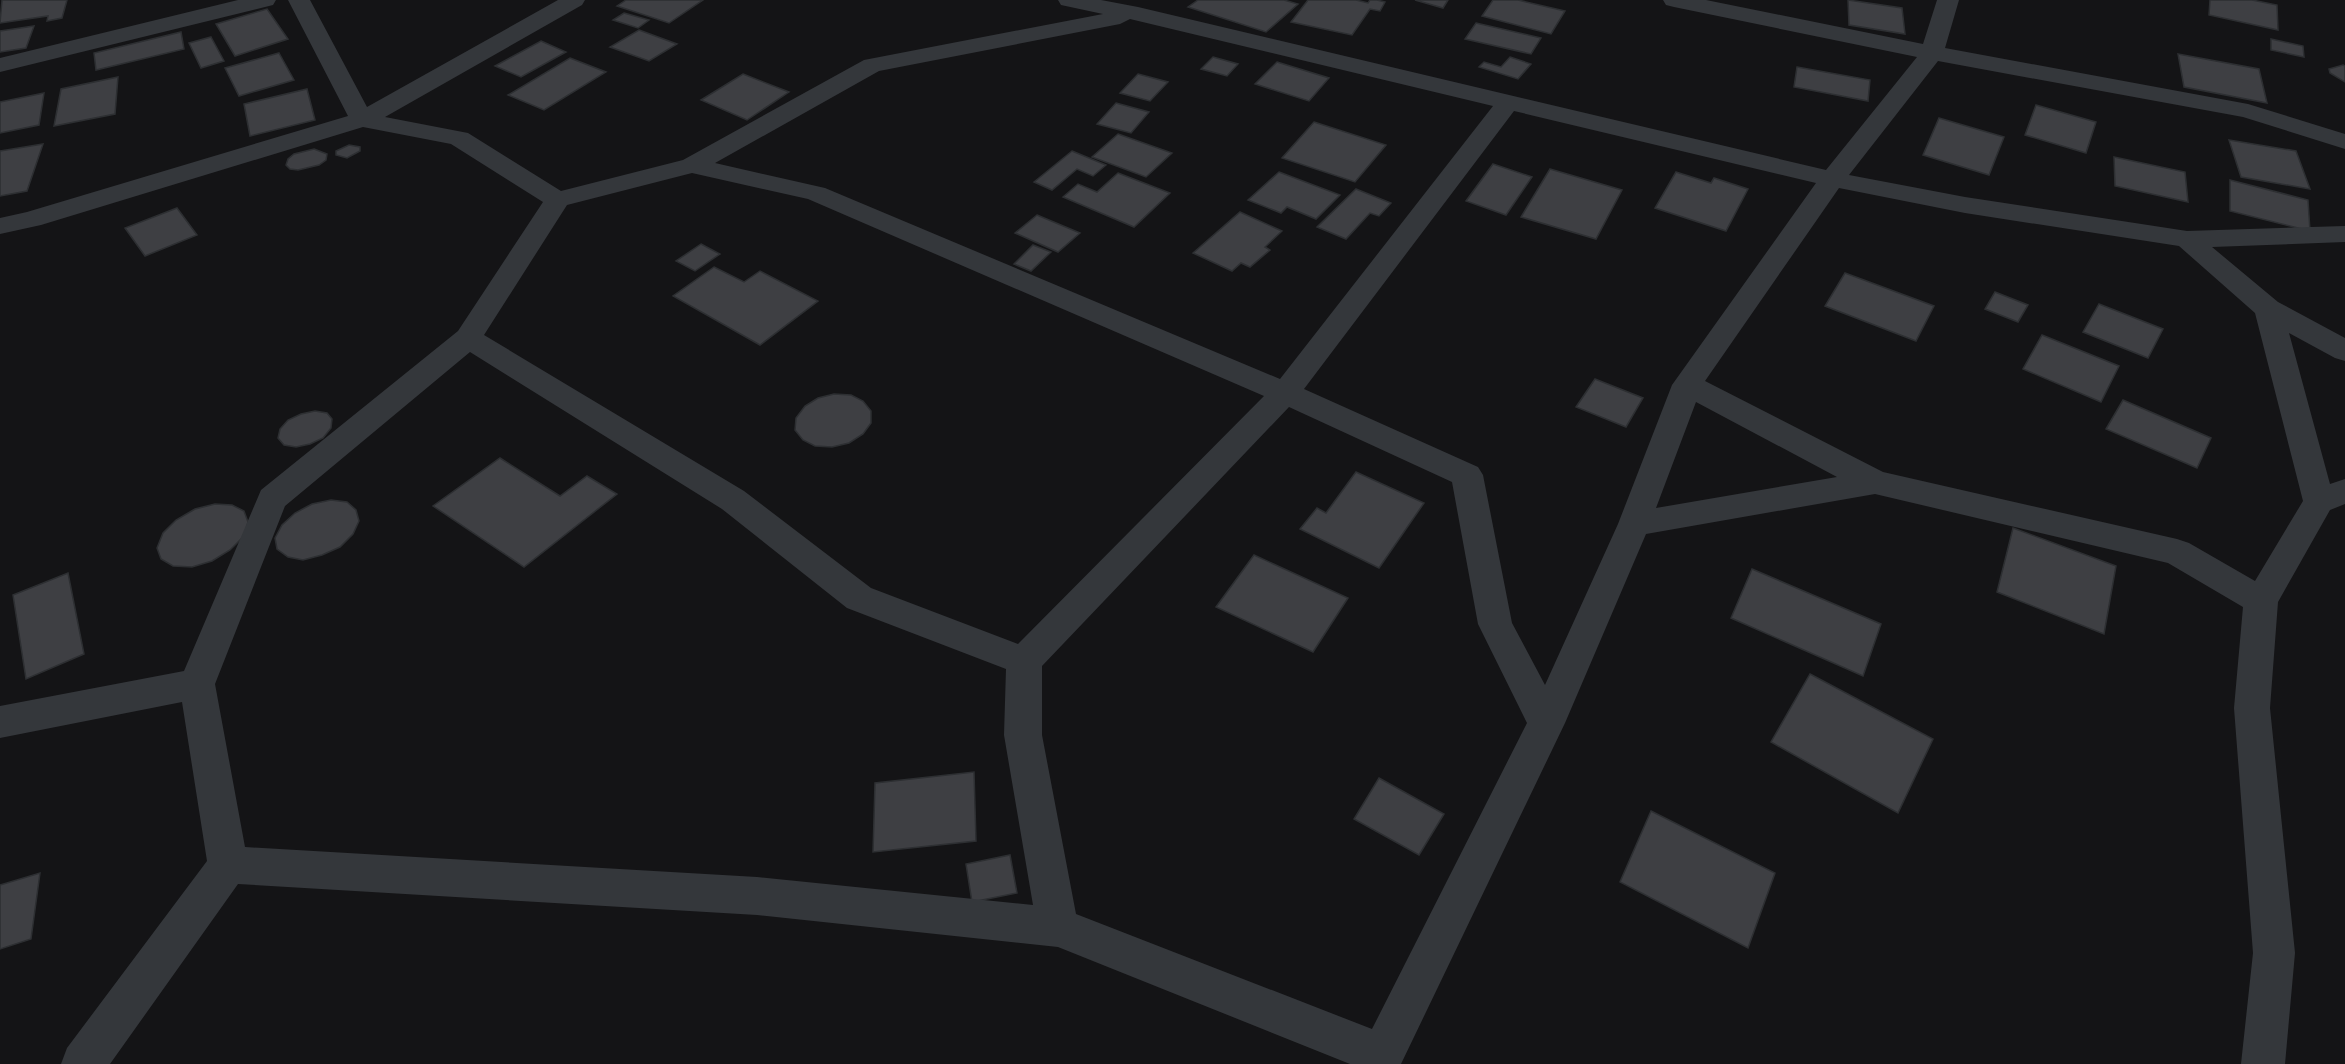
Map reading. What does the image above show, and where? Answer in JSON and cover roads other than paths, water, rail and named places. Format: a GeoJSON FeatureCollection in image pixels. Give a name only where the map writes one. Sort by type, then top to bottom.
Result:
{"type":"FeatureCollection","features":[{"type":"Feature","properties":{"kind":"street"},"geometry":{"type":"LineString","coordinates":[[0,65],[265,0]]}},
{"type":"Feature","properties":{"kind":"street"},"geometry":{"type":"LineString","coordinates":[[299,0],[362,120]]}},
{"type":"Feature","properties":{"kind":"street"},"geometry":{"type":"LineString","coordinates":[[0,226],[43,216],[362,120],[574,0]]}},
{"type":"Feature","properties":{"kind":"street"},"geometry":{"type":"LineString","coordinates":[[1069,0],[1145,7],[1508,103],[1832,179],[1965,205],[2187,239],[2345,234]]}},
{"type":"Feature","properties":{"kind":"street"},"geometry":{"type":"LineString","coordinates":[[1674,0],[1932,53],[2248,111],[2345,142]]}},
{"type":"Feature","properties":{"kind":"street"},"geometry":{"type":"LineString","coordinates":[[228,864],[757,896],[1059,927],[1381,1060],[1546,723],[1634,524],[1687,385],[1832,179],[1932,53],[1948,0]]}},
{"type":"Feature","properties":{"kind":"street"},"geometry":{"type":"LineString","coordinates":[[83,1064],[228,864],[197,684],[272,499],[468,338],[557,200],[692,165],[872,65],[1145,7]]}},
{"type":"Feature","properties":{"kind":"street"},"geometry":{"type":"LineString","coordinates":[[1059,927],[1023,735],[1024,661],[1285,393],[1508,103]]}},
{"type":"Feature","properties":{"kind":"street"},"geometry":{"type":"LineString","coordinates":[[362,120],[459,138],[557,200]]}},
{"type":"Feature","properties":{"kind":"street"},"geometry":{"type":"LineString","coordinates":[[692,165],[816,193],[1285,393],[1467,475],[1495,624],[1546,723]]}},
{"type":"Feature","properties":{"kind":"street"},"geometry":{"type":"LineString","coordinates":[[2187,239],[2268,309],[2345,351]]}},
{"type":"Feature","properties":{"kind":"street"},"geometry":{"type":"LineString","coordinates":[[2263,1064],[2274,953],[2252,708],[2260,601],[2332,496],[2268,309]]}},
{"type":"Feature","properties":{"kind":"street"},"geometry":{"type":"LineString","coordinates":[[468,338],[733,500],[859,598],[1024,661]]}},
{"type":"Feature","properties":{"kind":"street"},"geometry":{"type":"LineString","coordinates":[[1687,385],[1875,482],[2177,552],[2260,601]]}},
{"type":"Feature","properties":{"kind":"street"},"geometry":{"type":"LineString","coordinates":[[1634,524],[1875,482]]}},
{"type":"Feature","properties":{"kind":"street"},"geometry":{"type":"LineString","coordinates":[[0,722],[197,684]]}}]}
